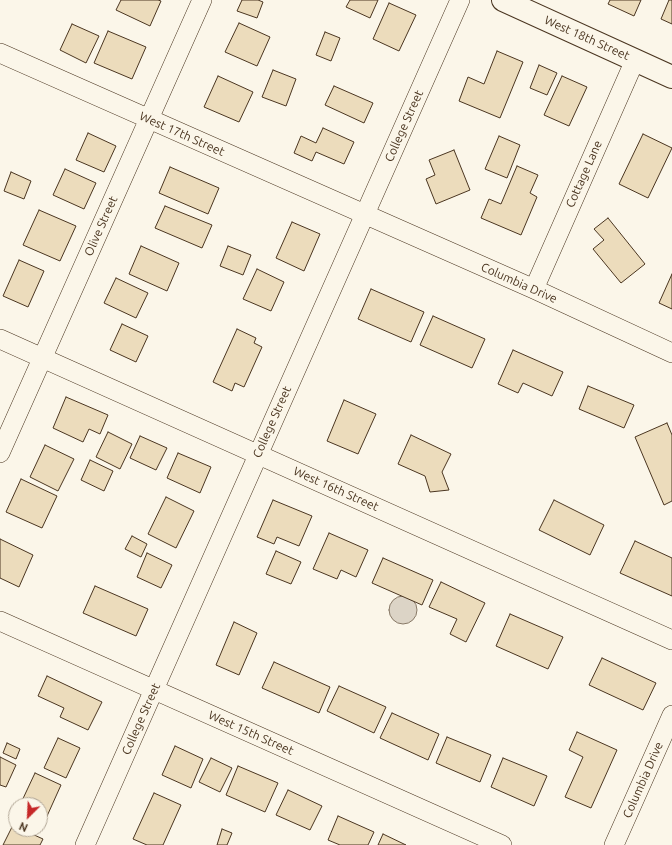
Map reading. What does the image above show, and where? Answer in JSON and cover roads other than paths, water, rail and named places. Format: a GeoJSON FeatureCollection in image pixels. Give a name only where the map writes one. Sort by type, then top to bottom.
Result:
{"type":"FeatureCollection","features":[{"type":"Feature","properties":{"kind":"main road","name":"West 18th Street"},"geometry":{"type":"LineString","coordinates":[[503,0],[672,77]]}},
{"type":"Feature","properties":{"kind":"street","name":"Olive Street"},"geometry":{"type":"LineString","coordinates":[[0,452],[202,0]]}},
{"type":"Feature","properties":{"kind":"street","name":"College Street"},"geometry":{"type":"LineString","coordinates":[[85,845],[460,0]]}},
{"type":"Feature","properties":{"kind":"street","name":"West 17th Street"},"geometry":{"type":"LineString","coordinates":[[0,53],[364,215]]}},
{"type":"Feature","properties":{"kind":"street","name":"Cottage Lane"},"geometry":{"type":"LineString","coordinates":[[534,289],[635,60]]}},
{"type":"Feature","properties":{"kind":"street","name":"Columbia Drive"},"geometry":{"type":"LineString","coordinates":[[364,215],[534,289],[672,354]]}},
{"type":"Feature","properties":{"kind":"street","name":"West 16th Street"},"geometry":{"type":"LineString","coordinates":[[0,339],[672,640]]}},
{"type":"Feature","properties":{"kind":"street","name":"West 15th Street"},"geometry":{"type":"LineString","coordinates":[[0,621],[502,845]]}},
{"type":"Feature","properties":{"kind":"street","name":"Columbia Drive"},"geometry":{"type":"LineString","coordinates":[[614,845],[672,715]]}}]}
